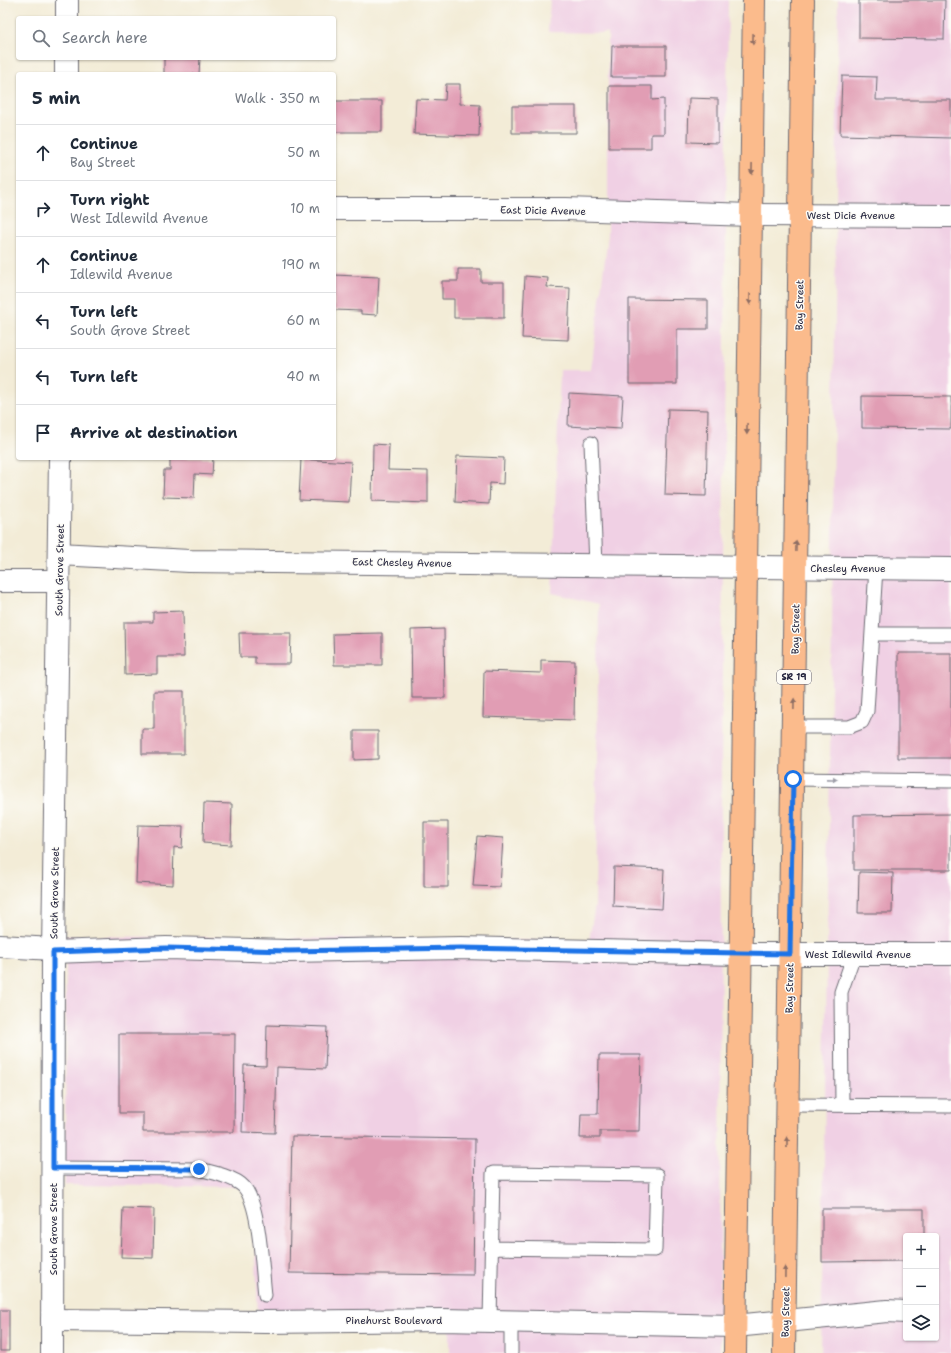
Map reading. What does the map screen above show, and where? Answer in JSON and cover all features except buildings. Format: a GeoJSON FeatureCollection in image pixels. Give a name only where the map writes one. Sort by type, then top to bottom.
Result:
{"type":"FeatureCollection","features":[{"type":"Feature","properties":{"kind":"main road"},"geometry":{"type":"LineString","coordinates":[[735,1353],[754,0]]}},
{"type":"Feature","properties":{"kind":"main road","name":"Bay Street"},"geometry":{"type":"LineString","coordinates":[[784,1353],[803,0]]}},
{"type":"Feature","properties":{"kind":"street"},"geometry":{"type":"LineString","coordinates":[[67,0],[67,16]]}},
{"type":"Feature","properties":{"kind":"street"},"geometry":{"type":"LineString","coordinates":[[66,60],[66,72]]}},
{"type":"Feature","properties":{"kind":"street","name":"East Dicie Avenue"},"geometry":{"type":"LineString","coordinates":[[336,209],[566,209],[751,215]]}},
{"type":"Feature","properties":{"kind":"street","name":"West Dicie Avenue"},"geometry":{"type":"LineString","coordinates":[[751,215],[951,216]]}},
{"type":"Feature","properties":{"kind":"street","name":"South Grove Street"},"geometry":{"type":"LineString","coordinates":[[52,1353],[53,951],[60,460]]}},
{"type":"Feature","properties":{"kind":"street","name":"East Chesley Avenue"},"geometry":{"type":"LineString","coordinates":[[59,554],[189,560],[745,567]]}},
{"type":"Feature","properties":{"kind":"street","name":"Chesley Avenue"},"geometry":{"type":"LineString","coordinates":[[745,567],[951,569]]}},
{"type":"Feature","properties":{"kind":"street"},"geometry":{"type":"LineString","coordinates":[[0,581],[58,581]]}},
{"type":"Feature","properties":{"kind":"street","name":"West Idlewild Avenue"},"geometry":{"type":"LineString","coordinates":[[0,946],[53,951],[166,948],[288,951],[461,948],[740,954],[951,954]]}},
{"type":"Feature","properties":{"kind":"street","name":"Pinehurst Boulevard"},"geometry":{"type":"LineString","coordinates":[[52,1320],[500,1321],[735,1326],[887,1311],[903,1312]]}},
{"type":"Feature","properties":{"kind":"lane"},"geometry":{"type":"LineString","coordinates":[[591,443],[596,565]]}},
{"type":"Feature","properties":{"kind":"lane"},"geometry":{"type":"LineString","coordinates":[[793,727],[849,727],[862,722],[867,711],[876,568]]}},
{"type":"Feature","properties":{"kind":"lane"},"geometry":{"type":"LineString","coordinates":[[872,634],[951,634]]}},
{"type":"Feature","properties":{"kind":"lane"},"geometry":{"type":"LineString","coordinates":[[793,779],[951,781]]}},
{"type":"Feature","properties":{"kind":"lane"},"geometry":{"type":"LineString","coordinates":[[842,1105],[841,992],[854,955]]}},
{"type":"Feature","properties":{"kind":"lane"},"geometry":{"type":"LineString","coordinates":[[788,1105],[951,1106]]}},
{"type":"Feature","properties":{"kind":"lane"},"geometry":{"type":"LineString","coordinates":[[53,1168],[199,1169],[222,1175],[244,1187],[254,1204],[265,1295]]}},
{"type":"Feature","properties":{"kind":"lane"},"geometry":{"type":"LineString","coordinates":[[491,1248],[655,1250],[657,1175],[493,1173],[491,1248],[500,1321],[511,1353]]}},
{"type":"Feature","properties":{"kind":"shaded area"},"geometry":{"type":"Polygon","coordinates":[[[550,0],[728,0],[721,782],[720,1353],[450,1353],[450,1314],[258,1322],[254,1187],[65,1185],[66,936],[589,941],[595,905],[599,604],[552,593],[560,370],[591,370],[608,235],[608,33],[548,32],[550,0]]]}},
{"type":"Feature","properties":{"kind":"shaded area"},"geometry":{"type":"Polygon","coordinates":[[[838,0],[951,0],[951,1256],[949,1262],[951,1263],[951,1353],[821,1353],[832,622],[838,0]]]}},
{"type":"Feature","properties":{"kind":"route"},"geometry":{"type":"LineString","coordinates":[[199,1169],[53,1168],[53,952],[166,948],[288,951],[461,948],[790,954],[793,779]]}}]}
